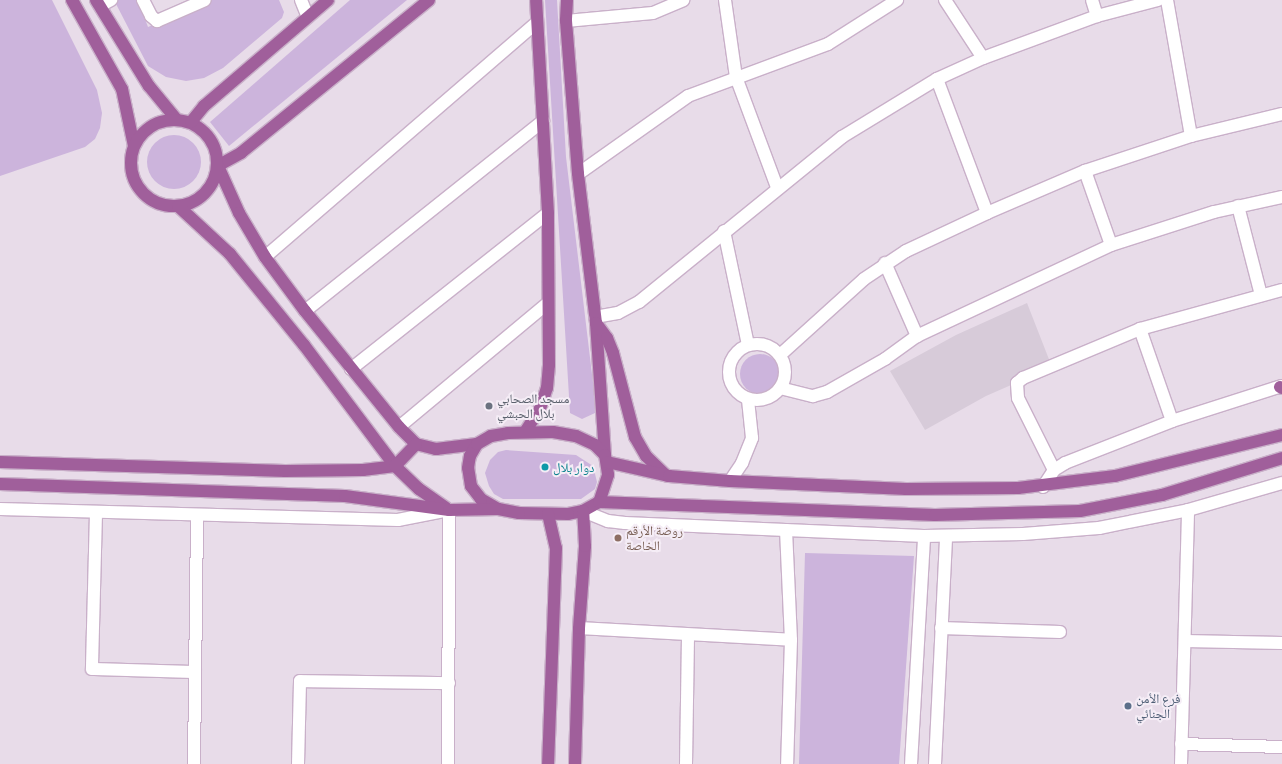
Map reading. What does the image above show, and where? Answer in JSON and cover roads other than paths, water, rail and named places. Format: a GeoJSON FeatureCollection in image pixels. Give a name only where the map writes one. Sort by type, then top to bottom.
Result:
{"type":"FeatureCollection","features":[{"type":"Feature","properties":{"kind":"main road"},"geometry":{"type":"LineString","coordinates":[[72,0],[122,89],[134,146],[132,166],[137,185],[146,196],[158,203],[178,206],[197,200],[208,191],[215,179],[218,166],[217,153],[212,140],[191,122],[177,120],[164,121],[151,126],[134,146]]}},
{"type":"Feature","properties":{"kind":"main road"},"geometry":{"type":"LineString","coordinates":[[191,122],[204,106],[328,0]]}},
{"type":"Feature","properties":{"kind":"main road"},"geometry":{"type":"LineString","coordinates":[[218,166],[241,153],[429,0]]}},
{"type":"Feature","properties":{"kind":"main road"},"geometry":{"type":"LineString","coordinates":[[525,432],[540,409],[547,388],[549,365],[548,213],[536,0]]}},
{"type":"Feature","properties":{"kind":"main road"},"geometry":{"type":"LineString","coordinates":[[567,0],[566,21],[578,174],[595,320],[606,459],[605,489],[600,502]]}},
{"type":"Feature","properties":{"kind":"main road"},"geometry":{"type":"LineString","coordinates":[[98,3],[149,86],[177,120]]}},
{"type":"Feature","properties":{"kind":"main road"},"geometry":{"type":"LineString","coordinates":[[218,166],[239,213],[265,257],[351,369],[399,427],[416,444],[436,449],[477,444],[491,436],[525,432],[553,432],[576,436],[595,444],[606,459],[669,476],[730,481],[906,489],[1043,487],[1115,476],[1282,435]]}},
{"type":"Feature","properties":{"kind":"main road"},"geometry":{"type":"LineString","coordinates":[[178,206],[230,254],[304,345],[395,466],[419,489],[449,510]]}},
{"type":"Feature","properties":{"kind":"main road"},"geometry":{"type":"LineString","coordinates":[[595,320],[607,338],[613,354],[635,437],[646,456],[669,476]]}},
{"type":"Feature","properties":{"kind":"main road"},"geometry":{"type":"LineString","coordinates":[[0,462],[285,471],[362,470],[395,466],[416,444]]}},
{"type":"Feature","properties":{"kind":"main road"},"geometry":{"type":"LineString","coordinates":[[477,444],[470,456],[468,468],[471,486],[481,499],[498,509]]}},
{"type":"Feature","properties":{"kind":"main road"},"geometry":{"type":"LineString","coordinates":[[0,484],[345,496],[449,510],[498,509],[548,514],[583,511],[600,502],[935,515],[1073,511],[1162,495],[1282,458]]}},
{"type":"Feature","properties":{"kind":"main road"},"geometry":{"type":"LineString","coordinates":[[575,764],[579,628],[585,546],[583,511]]}},
{"type":"Feature","properties":{"kind":"main road"},"geometry":{"type":"LineString","coordinates":[[548,514],[556,548],[548,764]]}},
{"type":"Feature","properties":{"kind":"street"},"geometry":{"type":"LineString","coordinates":[[98,3],[111,0]]}},
{"type":"Feature","properties":{"kind":"street"},"geometry":{"type":"LineString","coordinates":[[143,0],[151,16],[157,21],[205,0]]}},
{"type":"Feature","properties":{"kind":"street"},"geometry":{"type":"LineString","coordinates":[[301,0],[308,17]]}},
{"type":"Feature","properties":{"kind":"street"},"geometry":{"type":"LineString","coordinates":[[566,21],[653,13],[683,0]]}},
{"type":"Feature","properties":{"kind":"street"},"geometry":{"type":"LineString","coordinates":[[725,0],[736,77],[777,187]]}},
{"type":"Feature","properties":{"kind":"street"},"geometry":{"type":"LineString","coordinates":[[578,174],[688,96],[828,44],[897,0]]}},
{"type":"Feature","properties":{"kind":"street"},"geometry":{"type":"LineString","coordinates":[[944,0],[983,58]]}},
{"type":"Feature","properties":{"kind":"street"},"geometry":{"type":"LineString","coordinates":[[1092,0],[1097,16]]}},
{"type":"Feature","properties":{"kind":"street"},"geometry":{"type":"LineString","coordinates":[[595,320],[618,312],[639,302],[777,187],[842,137],[937,78],[983,58],[1097,16],[1158,0]]}},
{"type":"Feature","properties":{"kind":"street"},"geometry":{"type":"LineString","coordinates":[[1167,0],[1191,136]]}},
{"type":"Feature","properties":{"kind":"street"},"geometry":{"type":"LineString","coordinates":[[265,257],[537,22]]}},
{"type":"Feature","properties":{"kind":"street"},"geometry":{"type":"LineString","coordinates":[[937,78],[987,213]]}},
{"type":"Feature","properties":{"kind":"street"},"geometry":{"type":"LineString","coordinates":[[780,355],[864,279],[885,263],[987,213],[1085,171],[1191,136],[1282,114]]}},
{"type":"Feature","properties":{"kind":"street"},"geometry":{"type":"LineString","coordinates":[[305,311],[543,121]]}},
{"type":"Feature","properties":{"kind":"street"},"geometry":{"type":"LineString","coordinates":[[1085,171],[1111,245]]}},
{"type":"Feature","properties":{"kind":"street"},"geometry":{"type":"LineString","coordinates":[[780,388],[813,396],[827,392],[885,359],[917,336],[1111,245],[1238,206],[1282,197]]}},
{"type":"Feature","properties":{"kind":"street"},"geometry":{"type":"LineString","coordinates":[[1238,206],[1261,295]]}},
{"type":"Feature","properties":{"kind":"street"},"geometry":{"type":"LineString","coordinates":[[351,369],[548,213]]}},
{"type":"Feature","properties":{"kind":"street"},"geometry":{"type":"LineString","coordinates":[[724,231],[748,345]]}},
{"type":"Feature","properties":{"kind":"street"},"geometry":{"type":"LineString","coordinates":[[885,263],[917,336]]}},
{"type":"Feature","properties":{"kind":"street"},"geometry":{"type":"LineString","coordinates":[[1054,470],[1018,398],[1018,383],[1023,378],[1140,329],[1282,290]]}},
{"type":"Feature","properties":{"kind":"street"},"geometry":{"type":"LineString","coordinates":[[399,427],[548,303]]}},
{"type":"Feature","properties":{"kind":"street"},"geometry":{"type":"LineString","coordinates":[[1140,329],[1172,421]]}},
{"type":"Feature","properties":{"kind":"street"},"geometry":{"type":"LineString","coordinates":[[748,345],[765,345],[780,355],[786,372],[780,388],[766,399],[748,399],[734,389],[728,372],[734,356],[748,345]]}},
{"type":"Feature","properties":{"kind":"street"},"geometry":{"type":"LineString","coordinates":[[1043,487],[1054,470],[1172,421],[1281,387]]}},
{"type":"Feature","properties":{"kind":"street"},"geometry":{"type":"LineString","coordinates":[[730,481],[742,463],[752,438],[748,399]]}},
{"type":"Feature","properties":{"kind":"street"},"geometry":{"type":"LineString","coordinates":[[583,511],[608,521],[625,523],[946,536],[1099,528],[1188,510],[1282,483]]}},
{"type":"Feature","properties":{"kind":"street"},"geometry":{"type":"LineString","coordinates":[[0,509],[96,513],[398,520],[449,510],[448,764]]}},
{"type":"Feature","properties":{"kind":"street"},"geometry":{"type":"LineString","coordinates":[[1181,764],[1188,510]]}},
{"type":"Feature","properties":{"kind":"street"},"geometry":{"type":"LineString","coordinates":[[96,513],[92,669],[195,672]]}},
{"type":"Feature","properties":{"kind":"street"},"geometry":{"type":"LineString","coordinates":[[194,764],[197,515]]}},
{"type":"Feature","properties":{"kind":"street"},"geometry":{"type":"LineString","coordinates":[[786,530],[791,640],[787,764]]}},
{"type":"Feature","properties":{"kind":"street"},"geometry":{"type":"LineString","coordinates":[[911,764],[924,536]]}},
{"type":"Feature","properties":{"kind":"street"},"geometry":{"type":"LineString","coordinates":[[935,764],[946,536]]}},
{"type":"Feature","properties":{"kind":"street"},"geometry":{"type":"LineString","coordinates":[[579,628],[688,636],[791,640]]}},
{"type":"Feature","properties":{"kind":"street"},"geometry":{"type":"LineString","coordinates":[[941,628],[1060,632]]}},
{"type":"Feature","properties":{"kind":"street"},"geometry":{"type":"LineString","coordinates":[[686,764],[688,636]]}},
{"type":"Feature","properties":{"kind":"street"},"geometry":{"type":"LineString","coordinates":[[1185,641],[1282,643]]}},
{"type":"Feature","properties":{"kind":"street"},"geometry":{"type":"LineString","coordinates":[[298,764],[300,681],[449,683]]}},
{"type":"Feature","properties":{"kind":"street"},"geometry":{"type":"LineString","coordinates":[[1182,744],[1282,747]]}},
{"type":"Feature","properties":{"kind":"place","name":"مسجد الصحابي بلال الحبشي"},"geometry":{"type":"Point","coordinates":[489,406]}},
{"type":"Feature","properties":{"kind":"place","name":"دوار بلال"},"geometry":{"type":"Point","coordinates":[545,467]}},
{"type":"Feature","properties":{"kind":"place","name":"روضة الأرقم الخاصة"},"geometry":{"type":"Point","coordinates":[618,538]}},
{"type":"Feature","properties":{"kind":"place","name":"فرع الأمن الجنائي"},"geometry":{"type":"Point","coordinates":[1128,706]}}]}
